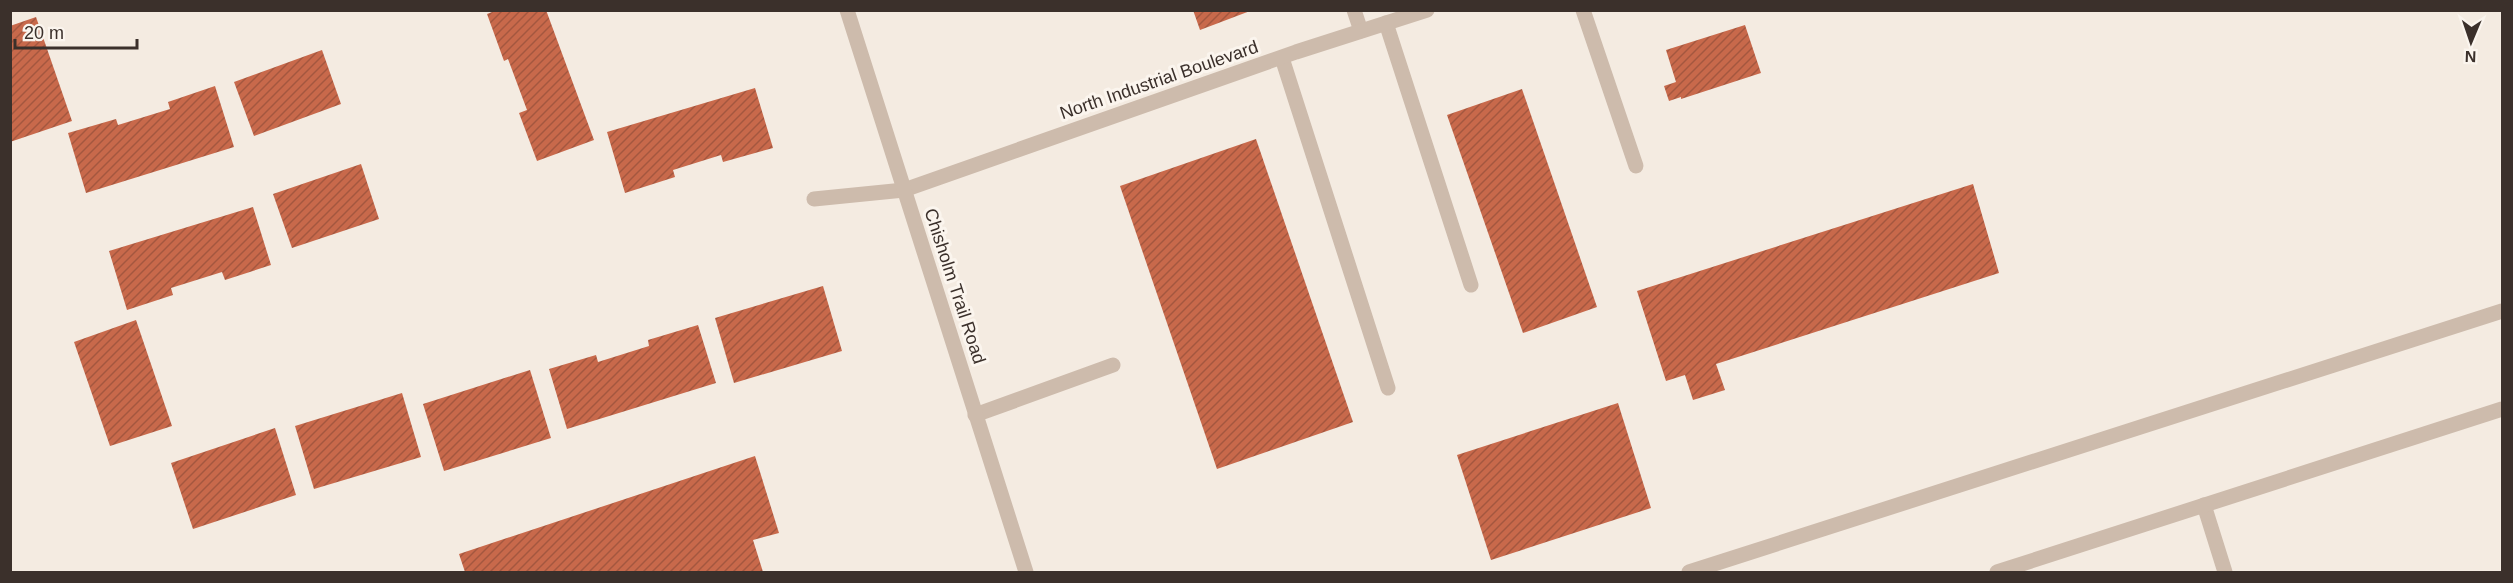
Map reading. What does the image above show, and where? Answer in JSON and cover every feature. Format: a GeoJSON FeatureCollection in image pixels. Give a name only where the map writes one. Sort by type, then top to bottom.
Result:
{"type":"FeatureCollection","features":[{"type":"Feature","properties":{"kind":"street","name":"Chisholm Trail Road"},"geometry":{"type":"LineString","coordinates":[[847,10],[1026,573]]}},
{"type":"Feature","properties":{"kind":"street"},"geometry":{"type":"LineString","coordinates":[[1354,10],[1361,31]]}},
{"type":"Feature","properties":{"kind":"street","name":"North Industrial Boulevard"},"geometry":{"type":"LineString","coordinates":[[814,199],[904,190],[1282,58],[1427,10]]}},
{"type":"Feature","properties":{"kind":"street"},"geometry":{"type":"LineString","coordinates":[[1582,10],[1636,166]]}},
{"type":"Feature","properties":{"kind":"street"},"geometry":{"type":"LineString","coordinates":[[1386,24],[1471,285]]}},
{"type":"Feature","properties":{"kind":"street"},"geometry":{"type":"LineString","coordinates":[[1282,58],[1388,388]]}},
{"type":"Feature","properties":{"kind":"street"},"geometry":{"type":"LineString","coordinates":[[1689,573],[2502,311]]}},
{"type":"Feature","properties":{"kind":"street"},"geometry":{"type":"LineString","coordinates":[[975,415],[1113,365]]}},
{"type":"Feature","properties":{"kind":"street"},"geometry":{"type":"LineString","coordinates":[[1996,573],[2502,409]]}},
{"type":"Feature","properties":{"kind":"street"},"geometry":{"type":"LineString","coordinates":[[2204,505],[2225,573]]}},
{"type":"Feature","properties":{"kind":"building"},"geometry":{"type":"Polygon","coordinates":[[[497,10],[546,10],[594,140],[537,161],[519,113],[527,110],[508,59],[504,61],[487,14],[497,10]]]}},
{"type":"Feature","properties":{"kind":"building"},"geometry":{"type":"Polygon","coordinates":[[[1193,10],[1250,10],[1250,11],[1200,30],[1193,10]]]}},
{"type":"Feature","properties":{"kind":"building"},"geometry":{"type":"Polygon","coordinates":[[[36,17],[72,121],[10,142],[10,26],[36,17]]]}},
{"type":"Feature","properties":{"kind":"building"},"geometry":{"type":"Polygon","coordinates":[[[1745,25],[1761,73],[1669,101],[1664,86],[1676,82],[1666,50],[1745,25]]]}},
{"type":"Feature","properties":{"kind":"building"},"geometry":{"type":"Polygon","coordinates":[[[322,50],[341,104],[254,136],[234,82],[322,50]]]}},
{"type":"Feature","properties":{"kind":"building"},"geometry":{"type":"Polygon","coordinates":[[[215,86],[234,147],[86,193],[68,133],[116,119],[118,125],[170,109],[168,102],[215,86]]]}},
{"type":"Feature","properties":{"kind":"building"},"geometry":{"type":"Polygon","coordinates":[[[755,88],[773,148],[723,162],[721,155],[673,170],[675,177],[625,193],[607,132],[755,88]]]}},
{"type":"Feature","properties":{"kind":"building"},"geometry":{"type":"Polygon","coordinates":[[[1522,89],[1597,307],[1523,333],[1447,115],[1522,89]]]}},
{"type":"Feature","properties":{"kind":"building"},"geometry":{"type":"Polygon","coordinates":[[[1256,139],[1353,422],[1217,469],[1120,186],[1256,139]]]}},
{"type":"Feature","properties":{"kind":"building"},"geometry":{"type":"Polygon","coordinates":[[[361,164],[379,219],[292,248],[273,194],[361,164]]]}},
{"type":"Feature","properties":{"kind":"building"},"geometry":{"type":"Polygon","coordinates":[[[1973,184],[1999,273],[1716,364],[1725,390],[1693,400],[1685,375],[1666,381],[1637,291],[1973,184]]]}},
{"type":"Feature","properties":{"kind":"building"},"geometry":{"type":"Polygon","coordinates":[[[253,207],[271,265],[225,280],[222,272],[171,288],[173,295],[127,310],[109,251],[253,207]]]}},
{"type":"Feature","properties":{"kind":"building"},"geometry":{"type":"Polygon","coordinates":[[[823,286],[842,351],[734,383],[715,318],[823,286]]]}},
{"type":"Feature","properties":{"kind":"building"},"geometry":{"type":"Polygon","coordinates":[[[136,320],[172,426],[110,446],[74,342],[136,320]]]}},
{"type":"Feature","properties":{"kind":"building"},"geometry":{"type":"Polygon","coordinates":[[[698,325],[716,383],[567,429],[549,369],[596,355],[598,362],[649,346],[648,340],[698,325]]]}},
{"type":"Feature","properties":{"kind":"building"},"geometry":{"type":"Polygon","coordinates":[[[530,370],[551,438],[444,471],[423,404],[530,370]]]}},
{"type":"Feature","properties":{"kind":"building"},"geometry":{"type":"Polygon","coordinates":[[[402,393],[421,457],[314,489],[295,426],[402,393]]]}},
{"type":"Feature","properties":{"kind":"building"},"geometry":{"type":"Polygon","coordinates":[[[1618,403],[1651,508],[1491,560],[1457,455],[1618,403]]]}},
{"type":"Feature","properties":{"kind":"building"},"geometry":{"type":"Polygon","coordinates":[[[275,428],[296,495],[193,529],[171,463],[275,428]]]}},
{"type":"Feature","properties":{"kind":"building"},"geometry":{"type":"Polygon","coordinates":[[[755,456],[779,533],[753,540],[763,572],[465,572],[459,554],[755,456]]]}}]}
